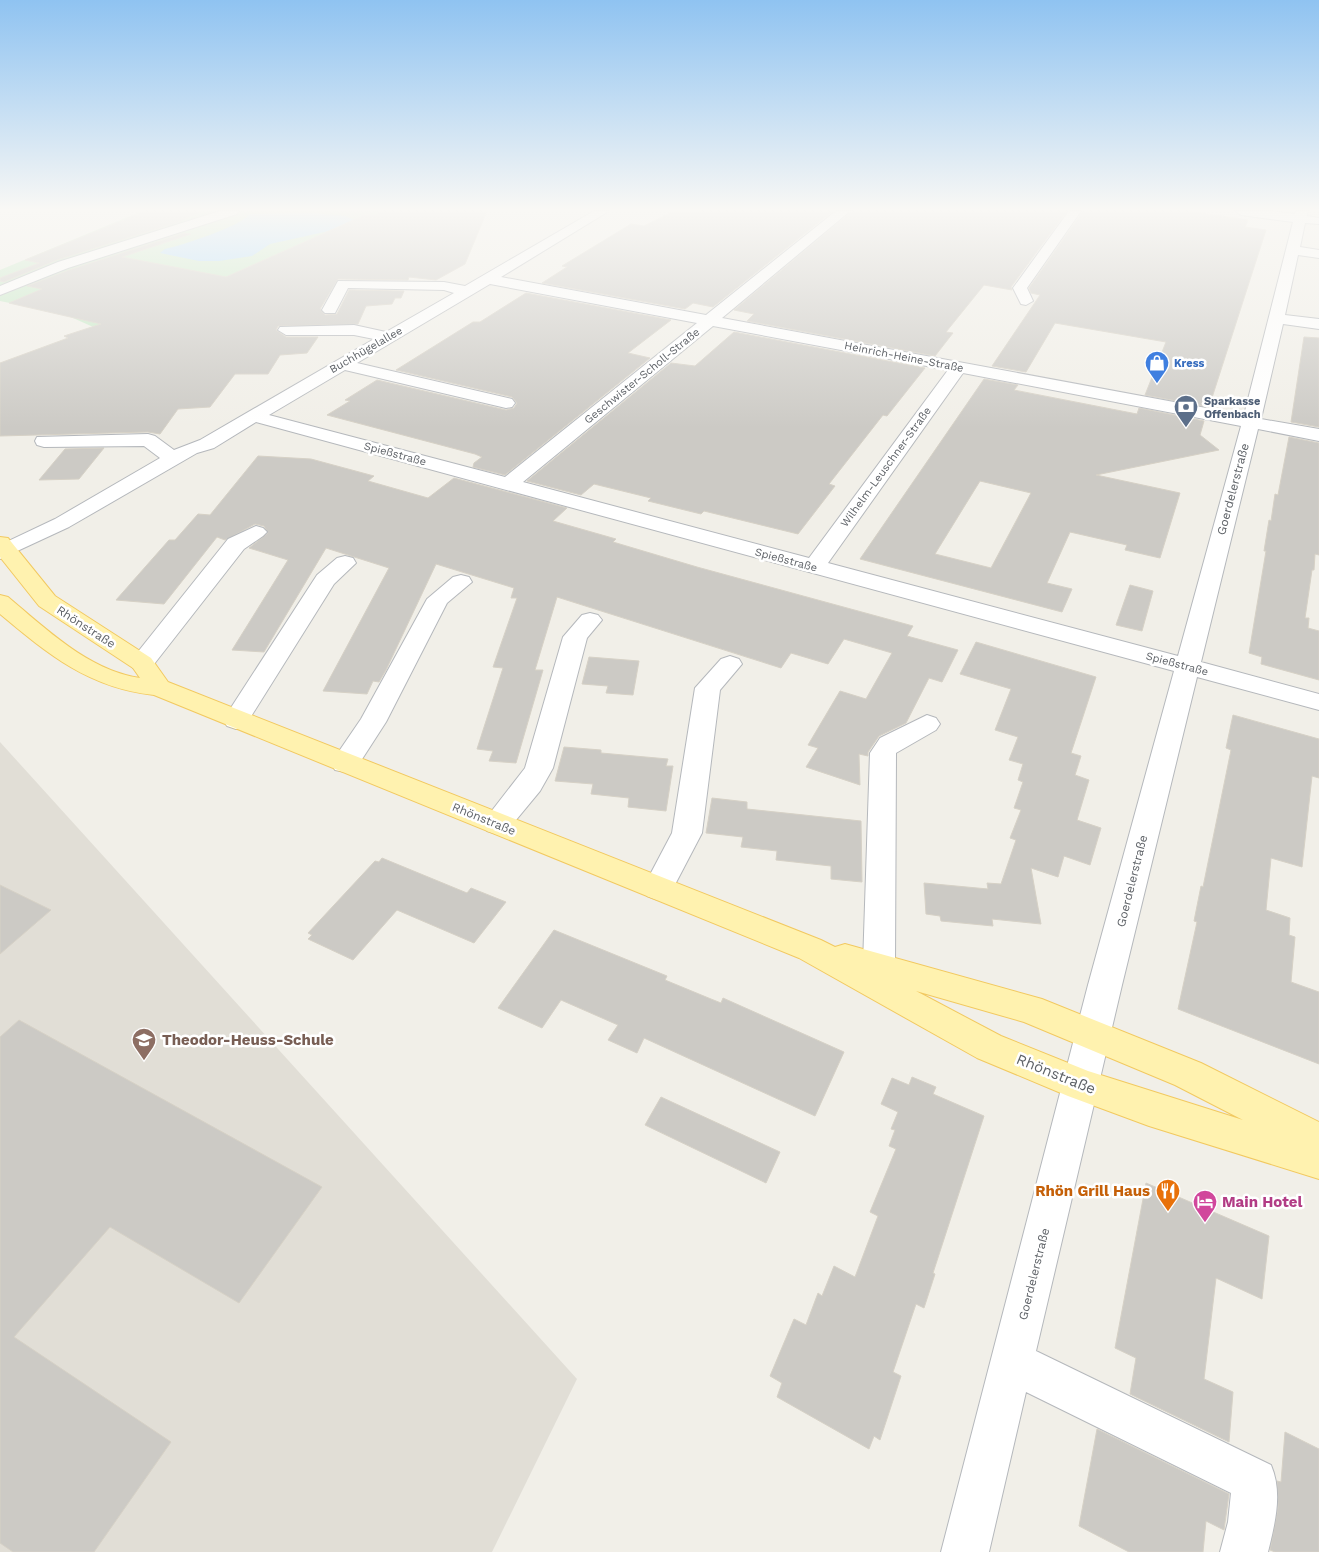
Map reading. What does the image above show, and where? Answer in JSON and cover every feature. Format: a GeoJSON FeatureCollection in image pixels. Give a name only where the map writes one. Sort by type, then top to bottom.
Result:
{"type":"FeatureCollection","features":[{"type":"Feature","properties":{"kind":"main road","name":"Rhönstraße"},"geometry":{"type":"LineString","coordinates":[[4,556],[54,606],[142,663],[159,688]]}},
{"type":"Feature","properties":{"kind":"main road","name":"Rhönstraße"},"geometry":{"type":"LineString","coordinates":[[0,602],[46,642],[121,682],[159,688],[810,949],[989,1047],[1081,1085],[1149,1110],[1319,1161]]}},
{"type":"Feature","properties":{"kind":"main road","name":"Rhönstraße"},"geometry":{"type":"LineString","coordinates":[[810,949],[880,965],[1030,1009],[1188,1074],[1319,1141]]}},
{"type":"Feature","properties":{"kind":"street"},"geometry":{"type":"LineString","coordinates":[[0,290],[16,283]]}},
{"type":"Feature","properties":{"kind":"street","name":"Buchhügelallee"},"geometry":{"type":"LineString","coordinates":[[4,556],[190,449],[208,444],[480,283]]}},
{"type":"Feature","properties":{"kind":"street","name":"Heinrich-Heine-Straße"},"geometry":{"type":"LineString","coordinates":[[512,283],[1319,434]]}},
{"type":"Feature","properties":{"kind":"street","name":"Geschwister-Scholl-Straße"},"geometry":{"type":"LineString","coordinates":[[509,484],[755,283]]}},
{"type":"Feature","properties":{"kind":"street"},"geometry":{"type":"LineString","coordinates":[[1023,283],[1020,288],[1026,301]]}},
{"type":"Feature","properties":{"kind":"street","name":"Goerdelerstraße"},"geometry":{"type":"LineString","coordinates":[[965,1552],[1081,1085],[1251,422],[1284,283]]}},
{"type":"Feature","properties":{"kind":"street"},"geometry":{"type":"LineString","coordinates":[[330,310],[343,284],[444,286],[467,291]]}},
{"type":"Feature","properties":{"kind":"street"},"geometry":{"type":"LineString","coordinates":[[1276,318],[1319,324]]}},
{"type":"Feature","properties":{"kind":"street"},"geometry":{"type":"LineString","coordinates":[[286,330],[354,330],[388,337]]}},
{"type":"Feature","properties":{"kind":"street"},"geometry":{"type":"LineString","coordinates":[[342,364],[506,403]]}},
{"type":"Feature","properties":{"kind":"street","name":"Wilhelm-Leuschner-Straße"},"geometry":{"type":"LineString","coordinates":[[814,567],[959,367]]}},
{"type":"Feature","properties":{"kind":"street","name":"Spießstraße"},"geometry":{"type":"LineString","coordinates":[[253,416],[1319,702]]}},
{"type":"Feature","properties":{"kind":"street"},"geometry":{"type":"LineString","coordinates":[[44,441],[148,440],[173,459]]}},
{"type":"Feature","properties":{"kind":"street","name":"Buchhügelallee"},"geometry":{"type":"LineString","coordinates":[[4,556],[102,517],[202,452],[208,444]]}},
{"type":"Feature","properties":{"kind":"street"},"geometry":{"type":"LineString","coordinates":[[142,663],[236,544],[256,532]]}},
{"type":"Feature","properties":{"kind":"street"},"geometry":{"type":"LineString","coordinates":[[236,720],[325,580],[345,563]]}},
{"type":"Feature","properties":{"kind":"street"},"geometry":{"type":"LineString","coordinates":[[345,763],[373,722],[438,599],[461,582]]}},
{"type":"Feature","properties":{"kind":"street"},"geometry":{"type":"LineString","coordinates":[[496,824],[530,784],[539,768],[575,637],[590,620]]}},
{"type":"Feature","properties":{"kind":"street"},"geometry":{"type":"LineString","coordinates":[[658,888],[687,833],[708,688],[730,664]]}},
{"type":"Feature","properties":{"kind":"street"},"geometry":{"type":"LineString","coordinates":[[880,965],[883,753],[889,744],[927,724]]}},
{"type":"Feature","properties":{"kind":"street"},"geometry":{"type":"LineString","coordinates":[[1012,1362],[1255,1481],[1252,1522],[1244,1552]]}},
{"type":"Feature","properties":{"kind":"shaded area","name":"Theodor-Heuss-Schule"},"geometry":{"type":"Polygon","coordinates":[[[0,742],[577,1379],[492,1552],[0,1552],[0,742]]]}},
{"type":"Feature","properties":{"kind":"green space"},"geometry":{"type":"Polygon","coordinates":[[[0,283],[243,283],[118,338],[64,314],[0,301],[0,283]]]}},
{"type":"Feature","properties":{"kind":"building"},"geometry":{"type":"Polygon","coordinates":[[[34,283],[335,283],[320,309],[325,315],[337,314],[349,290],[404,291],[401,298],[395,298],[392,304],[366,306],[358,324],[278,326],[276,330],[286,337],[318,337],[307,353],[280,355],[268,374],[235,374],[210,407],[178,409],[160,434],[148,432],[0,436],[0,363],[68,338],[64,336],[101,324],[9,303],[42,289],[27,286],[34,283]]]}},
{"type":"Feature","properties":{"kind":"building"},"geometry":{"type":"Polygon","coordinates":[[[544,283],[742,283],[713,307],[693,303],[685,309],[544,283]]]}},
{"type":"Feature","properties":{"kind":"building"},"geometry":{"type":"Polygon","coordinates":[[[766,283],[1014,283],[1011,287],[1012,290],[984,285],[946,332],[953,333],[935,356],[747,321],[754,314],[734,310],[766,283]]]}},
{"type":"Feature","properties":{"kind":"building"},"geometry":{"type":"Polygon","coordinates":[[[1032,283],[1249,283],[1209,407],[1145,395],[1166,342],[1055,323],[1026,372],[992,366],[1040,295],[1031,293],[1029,288],[1032,283]]]}},
{"type":"Feature","properties":{"kind":"building"},"geometry":{"type":"Polygon","coordinates":[[[526,293],[671,320],[628,353],[650,358],[505,475],[473,467],[474,463],[482,457],[475,454],[327,415],[350,401],[345,400],[377,380],[506,410],[514,408],[517,403],[512,397],[396,370],[473,322],[480,322],[526,293]]]}},
{"type":"Feature","properties":{"kind":"building"},"geometry":{"type":"Polygon","coordinates":[[[734,332],[925,368],[887,416],[883,415],[829,484],[835,486],[798,534],[704,511],[701,514],[648,501],[651,498],[594,484],[581,495],[527,481],[671,363],[695,366],[734,332]]]}},
{"type":"Feature","properties":{"kind":"building"},"geometry":{"type":"Polygon","coordinates":[[[1304,337],[1319,338],[1319,427],[1291,422],[1304,337]]]}},
{"type":"Feature","properties":{"kind":"building"},"geometry":{"type":"Polygon","coordinates":[[[984,379],[1018,385],[1014,390],[1137,414],[1139,408],[1204,421],[1200,435],[1219,450],[1096,475],[1180,493],[1160,558],[1125,550],[1127,545],[1070,532],[1047,583],[1072,589],[1062,612],[860,559],[984,379]],[[980,481],[935,554],[991,568],[1031,493],[980,481]]]}},
{"type":"Feature","properties":{"kind":"building"},"geometry":{"type":"Polygon","coordinates":[[[1289,437],[1319,443],[1319,555],[1315,554],[1305,618],[1309,618],[1308,628],[1319,631],[1319,680],[1261,664],[1262,657],[1249,653],[1266,551],[1264,551],[1269,520],[1271,521],[1275,494],[1278,495],[1289,437]]]}},
{"type":"Feature","properties":{"kind":"building"},"geometry":{"type":"Polygon","coordinates":[[[104,448],[79,479],[39,480],[65,449],[104,448]]]}},
{"type":"Feature","properties":{"kind":"building"},"geometry":{"type":"Polygon","coordinates":[[[258,456],[311,459],[374,476],[368,481],[428,498],[454,478],[567,508],[553,521],[616,539],[613,542],[697,567],[913,626],[907,636],[958,650],[942,682],[929,678],[906,723],[879,736],[868,752],[868,756],[859,754],[860,785],[806,767],[818,748],[808,745],[840,691],[866,699],[892,653],[844,639],[828,664],[791,653],[781,668],[557,597],[535,670],[543,670],[516,763],[489,761],[493,751],[477,749],[503,668],[493,667],[517,598],[511,598],[514,588],[436,564],[386,670],[379,682],[373,681],[367,694],[323,691],[389,568],[326,548],[264,652],[232,650],[288,560],[249,548],[268,533],[264,526],[255,524],[225,540],[217,537],[164,604],[116,600],[169,540],[175,540],[198,514],[210,515],[258,456]]]}},
{"type":"Feature","properties":{"kind":"building"},"geometry":{"type":"Polygon","coordinates":[[[1130,585],[1153,591],[1142,631],[1116,625],[1130,585]]]}},
{"type":"Feature","properties":{"kind":"building"},"geometry":{"type":"Polygon","coordinates":[[[976,642],[1096,677],[1071,753],[1081,756],[1075,775],[1089,780],[1077,820],[1101,828],[1090,865],[1064,856],[1058,877],[1031,868],[1041,924],[992,919],[993,926],[941,921],[940,916],[926,914],[924,883],[988,889],[987,883],[1001,884],[1016,840],[1010,838],[1021,810],[1014,808],[1023,782],[1018,780],[1023,764],[1009,760],[1018,737],[995,730],[1011,689],[960,674],[976,642]]]}},
{"type":"Feature","properties":{"kind":"building"},"geometry":{"type":"Polygon","coordinates":[[[589,657],[639,661],[633,695],[606,693],[608,686],[582,684],[589,657]]]}},
{"type":"Feature","properties":{"kind":"building"},"geometry":{"type":"Polygon","coordinates":[[[1233,715],[1319,739],[1319,778],[1312,776],[1302,867],[1271,858],[1266,910],[1290,918],[1289,935],[1295,937],[1291,982],[1319,992],[1319,1064],[1178,1009],[1197,922],[1194,921],[1201,886],[1203,887],[1231,750],[1226,748],[1233,715]]]}},
{"type":"Feature","properties":{"kind":"building"},"geometry":{"type":"Polygon","coordinates":[[[564,747],[601,750],[601,753],[668,759],[666,766],[673,766],[666,811],[628,807],[629,798],[591,794],[593,784],[555,781],[564,747]]]}},
{"type":"Feature","properties":{"kind":"building"},"geometry":{"type":"Polygon","coordinates":[[[712,798],[747,802],[747,809],[861,821],[862,882],[831,879],[831,866],[776,860],[777,851],[741,847],[743,837],[706,833],[712,798]]]}},
{"type":"Feature","properties":{"kind":"building"},"geometry":{"type":"Polygon","coordinates":[[[382,858],[467,893],[471,888],[506,902],[474,943],[397,910],[353,960],[308,939],[312,935],[308,933],[375,861],[379,862],[382,858]]]}},
{"type":"Feature","properties":{"kind":"building"},"geometry":{"type":"Polygon","coordinates":[[[0,885],[51,910],[0,954],[0,885]]]}},
{"type":"Feature","properties":{"kind":"building"},"geometry":{"type":"Polygon","coordinates":[[[554,930],[667,976],[665,980],[721,1003],[723,998],[844,1052],[815,1116],[644,1038],[637,1053],[608,1040],[618,1025],[561,1000],[542,1028],[498,1008],[554,930]]]}},
{"type":"Feature","properties":{"kind":"building"},"geometry":{"type":"Polygon","coordinates":[[[19,1020],[322,1187],[239,1303],[110,1227],[14,1337],[171,1442],[94,1552],[13,1552],[0,1543],[0,1037],[19,1020]]]}},
{"type":"Feature","properties":{"kind":"building"},"geometry":{"type":"Polygon","coordinates":[[[912,1077],[936,1087],[933,1094],[984,1116],[933,1273],[935,1274],[924,1308],[916,1304],[893,1372],[901,1376],[880,1440],[874,1436],[869,1449],[777,1397],[782,1383],[770,1376],[794,1319],[806,1325],[818,1293],[822,1296],[834,1266],[855,1277],[878,1216],[870,1212],[896,1149],[889,1146],[895,1130],[891,1129],[898,1112],[881,1104],[892,1078],[909,1085],[912,1077]]]}},
{"type":"Feature","properties":{"kind":"building"},"geometry":{"type":"Polygon","coordinates":[[[661,1097],[780,1152],[766,1183],[645,1125],[661,1097]]]}},
{"type":"Feature","properties":{"kind":"building"},"geometry":{"type":"Polygon","coordinates":[[[1146,1183],[1269,1236],[1262,1299],[1216,1278],[1204,1379],[1233,1392],[1229,1442],[1130,1394],[1136,1358],[1115,1348],[1146,1183]]]}},
{"type":"Feature","properties":{"kind":"building"},"geometry":{"type":"Polygon","coordinates":[[[1097,1429],[1229,1494],[1224,1530],[1206,1521],[1203,1552],[1129,1552],[1079,1526],[1097,1429]]]}},
{"type":"Feature","properties":{"kind":"building"},"geometry":{"type":"Polygon","coordinates":[[[1285,1432],[1319,1449],[1319,1552],[1275,1552],[1270,1550],[1278,1508],[1277,1481],[1281,1482],[1285,1432]]]}},
{"type":"Feature","properties":{"kind":"place","name":"Kress"},"geometry":{"type":"Point","coordinates":[1157,384]}},
{"type":"Feature","properties":{"kind":"place","name":"Sparkasse Offenbach"},"geometry":{"type":"Point","coordinates":[1186,428]}},
{"type":"Feature","properties":{"kind":"place","name":"Theodor-Heuss-Schule"},"geometry":{"type":"Point","coordinates":[144,1061]}},
{"type":"Feature","properties":{"kind":"place","name":"Rhön Grill Haus"},"geometry":{"type":"Point","coordinates":[1168,1212]}},
{"type":"Feature","properties":{"kind":"place","name":"Main Hotel"},"geometry":{"type":"Point","coordinates":[1205,1223]}}]}
